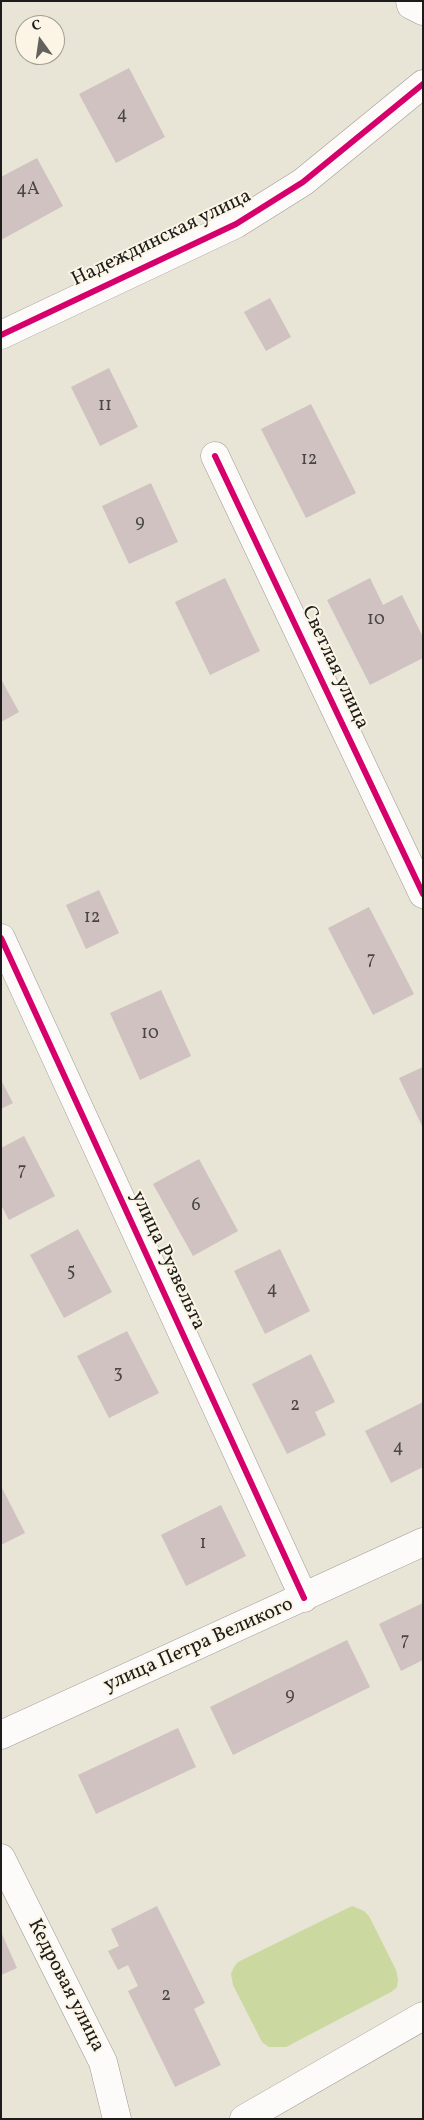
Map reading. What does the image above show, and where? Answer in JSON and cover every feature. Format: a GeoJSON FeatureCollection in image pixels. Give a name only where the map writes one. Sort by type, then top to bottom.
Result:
{"type":"FeatureCollection","features":[{"type":"Feature","properties":{"kind":"street"},"geometry":{"type":"LineString","coordinates":[[410,1],[411,4],[423,12]]}},
{"type":"Feature","properties":{"kind":"street","name":"Надеждинская улица"},"geometry":{"type":"LineString","coordinates":[[1,335],[236,224],[303,182],[423,84]]}},
{"type":"Feature","properties":{"kind":"street","name":"Светлая улица"},"geometry":{"type":"LineString","coordinates":[[215,456],[423,894]]}},
{"type":"Feature","properties":{"kind":"street","name":"улица Рузвельта"},"geometry":{"type":"LineString","coordinates":[[1,938],[304,1598]]}},
{"type":"Feature","properties":{"kind":"street","name":"улица Петра Великого"},"geometry":{"type":"LineString","coordinates":[[1,1736],[423,1542]]}},
{"type":"Feature","properties":{"kind":"street","name":"Кедровая улица"},"geometry":{"type":"LineString","coordinates":[[1,1858],[103,2062],[117,2119]]}},
{"type":"Feature","properties":{"kind":"street"},"geometry":{"type":"LineString","coordinates":[[244,2119],[423,2016]]}},
{"type":"Feature","properties":{"kind":"green space"},"geometry":{"type":"Polygon","coordinates":[[[352,1906],[364,1911],[369,1916],[396,1970],[397,1987],[391,1992],[286,2047],[269,2047],[262,2042],[233,1985],[231,1974],[234,1967],[238,1962],[352,1906]]]}},
{"type":"Feature","properties":{"kind":"building"},"geometry":{"type":"Polygon","coordinates":[[[129,68],[165,137],[116,163],[79,94],[129,68]]]}},
{"type":"Feature","properties":{"kind":"building"},"geometry":{"type":"Polygon","coordinates":[[[37,158],[63,206],[1,240],[1,177],[37,158]]]}},
{"type":"Feature","properties":{"kind":"building"},"geometry":{"type":"Polygon","coordinates":[[[270,298],[291,337],[266,351],[244,312],[270,298]]]}},
{"type":"Feature","properties":{"kind":"building"},"geometry":{"type":"Polygon","coordinates":[[[109,368],[138,427],[100,446],[71,387],[109,368]]]}},
{"type":"Feature","properties":{"kind":"building"},"geometry":{"type":"Polygon","coordinates":[[[311,404],[356,493],[306,518],[261,429],[311,404]]]}},
{"type":"Feature","properties":{"kind":"building"},"geometry":{"type":"Polygon","coordinates":[[[151,483],[178,542],[129,564],[102,506],[151,483]]]}},
{"type":"Feature","properties":{"kind":"building"},"geometry":{"type":"Polygon","coordinates":[[[225,578],[260,651],[210,675],[175,602],[225,578]]]}},
{"type":"Feature","properties":{"kind":"building"},"geometry":{"type":"Polygon","coordinates":[[[370,578],[383,605],[402,595],[423,637],[423,658],[370,685],[327,600],[370,578]]]}},
{"type":"Feature","properties":{"kind":"building"},"geometry":{"type":"Polygon","coordinates":[[[1,679],[19,712],[1,722],[1,679]]]}},
{"type":"Feature","properties":{"kind":"building"},"geometry":{"type":"Polygon","coordinates":[[[99,890],[119,933],[86,949],[66,905],[99,890]]]}},
{"type":"Feature","properties":{"kind":"building"},"geometry":{"type":"Polygon","coordinates":[[[369,907],[414,994],[373,1015],[328,928],[369,907]]]}},
{"type":"Feature","properties":{"kind":"building"},"geometry":{"type":"Polygon","coordinates":[[[161,990],[191,1056],[140,1080],[110,1013],[161,990]]]}},
{"type":"Feature","properties":{"kind":"building"},"geometry":{"type":"Polygon","coordinates":[[[423,1067],[423,1128],[399,1078],[423,1067]]]}},
{"type":"Feature","properties":{"kind":"building"},"geometry":{"type":"Polygon","coordinates":[[[1,1080],[13,1103],[1,1109],[1,1080]]]}},
{"type":"Feature","properties":{"kind":"building"},"geometry":{"type":"Polygon","coordinates":[[[24,1136],[55,1196],[9,1220],[1,1205],[1,1148],[24,1136]]]}},
{"type":"Feature","properties":{"kind":"building"},"geometry":{"type":"Polygon","coordinates":[[[199,1159],[238,1231],[193,1256],[153,1184],[199,1159]]]}},
{"type":"Feature","properties":{"kind":"building"},"geometry":{"type":"Polygon","coordinates":[[[78,1229],[112,1292],[64,1318],[30,1255],[78,1229]]]}},
{"type":"Feature","properties":{"kind":"building"},"geometry":{"type":"Polygon","coordinates":[[[280,1249],[310,1311],[265,1334],[234,1271],[280,1249]]]}},
{"type":"Feature","properties":{"kind":"building"},"geometry":{"type":"Polygon","coordinates":[[[127,1331],[159,1393],[109,1418],[77,1356],[127,1331]]]}},
{"type":"Feature","properties":{"kind":"building"},"geometry":{"type":"Polygon","coordinates":[[[311,1354],[335,1402],[315,1412],[326,1435],[287,1454],[252,1384],[311,1354]]]}},
{"type":"Feature","properties":{"kind":"building"},"geometry":{"type":"Polygon","coordinates":[[[423,1402],[423,1467],[391,1483],[365,1431],[423,1402]]]}},
{"type":"Feature","properties":{"kind":"building"},"geometry":{"type":"Polygon","coordinates":[[[1,1486],[25,1533],[1,1545],[1,1486]]]}},
{"type":"Feature","properties":{"kind":"building"},"geometry":{"type":"Polygon","coordinates":[[[221,1505],[246,1556],[186,1586],[161,1535],[221,1505]]]}},
{"type":"Feature","properties":{"kind":"building"},"geometry":{"type":"Polygon","coordinates":[[[423,1603],[423,1660],[401,1671],[379,1624],[423,1603]]]}},
{"type":"Feature","properties":{"kind":"building"},"geometry":{"type":"Polygon","coordinates":[[[347,1640],[370,1687],[233,1755],[210,1707],[347,1640]]]}},
{"type":"Feature","properties":{"kind":"building"},"geometry":{"type":"Polygon","coordinates":[[[178,1728],[196,1767],[96,1814],[78,1775],[178,1728]]]}},
{"type":"Feature","properties":{"kind":"building"},"geometry":{"type":"Polygon","coordinates":[[[157,1906],[205,2003],[194,2009],[221,2065],[175,2087],[128,1991],[138,1986],[128,1965],[118,1970],[108,1951],[119,1946],[111,1929],[157,1906]]]}},
{"type":"Feature","properties":{"kind":"building"},"geometry":{"type":"Polygon","coordinates":[[[1,1932],[17,1968],[1,1975],[1,1932]]]}},
{"type":"Feature","properties":{"kind":"cycle path"},"geometry":{"type":"LineString","coordinates":[[1,335],[236,224],[303,182],[423,84]]}},
{"type":"Feature","properties":{"kind":"cycle path"},"geometry":{"type":"LineString","coordinates":[[215,456],[423,894]]}},
{"type":"Feature","properties":{"kind":"cycle path"},"geometry":{"type":"LineString","coordinates":[[1,938],[304,1598]]}}]}
